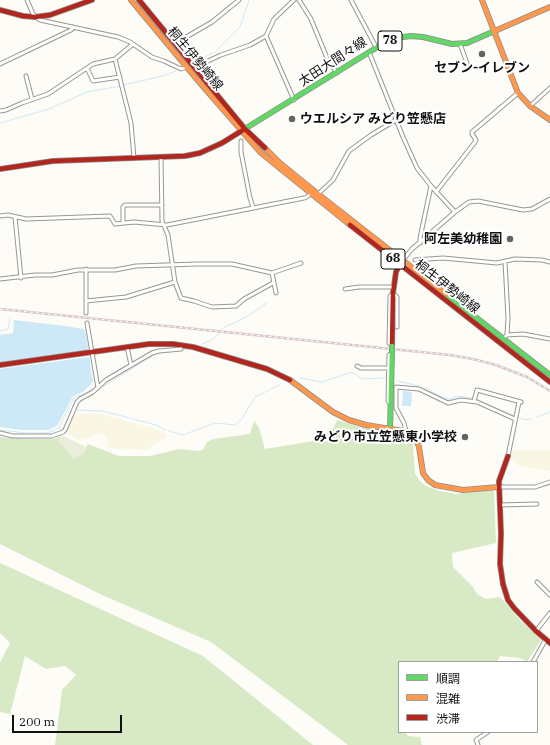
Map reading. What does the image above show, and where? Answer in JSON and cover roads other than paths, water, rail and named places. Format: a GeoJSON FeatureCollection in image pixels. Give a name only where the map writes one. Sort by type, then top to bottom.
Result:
{"type":"FeatureCollection","features":[{"type":"Feature","properties":{"kind":"main road"},"geometry":{"type":"LineString","coordinates":[[0,10],[23,16],[35,17],[50,15],[92,0]]}},
{"type":"Feature","properties":{"kind":"main road","name":"桐生伊勢崎線"},"geometry":{"type":"LineString","coordinates":[[131,0],[186,67],[244,130],[280,163],[549,381]]}},
{"type":"Feature","properties":{"kind":"main road","name":"桐生伊勢崎線"},"geometry":{"type":"LineString","coordinates":[[139,0],[176,44],[261,153],[310,194],[550,374]]}},
{"type":"Feature","properties":{"kind":"main road"},"geometry":{"type":"LineString","coordinates":[[482,0],[518,93],[530,106],[550,120]]}},
{"type":"Feature","properties":{"kind":"main road","name":"太田大間々線"},"geometry":{"type":"LineString","coordinates":[[0,169],[52,161],[185,156],[200,153],[213,148],[244,130],[337,73],[376,47],[396,38],[411,36],[423,37],[452,44],[467,43],[550,6]]}},
{"type":"Feature","properties":{"kind":"main road"},"geometry":{"type":"LineString","coordinates":[[390,429],[393,293],[396,272],[401,262]]}},
{"type":"Feature","properties":{"kind":"main road"},"geometry":{"type":"LineString","coordinates":[[0,365],[162,343],[181,345],[267,369],[294,382],[324,406],[343,417],[366,425],[406,430],[412,434],[416,440],[419,447],[423,473],[432,484],[453,489],[499,487]]}},
{"type":"Feature","properties":{"kind":"main road"},"geometry":{"type":"LineString","coordinates":[[508,456],[501,474],[499,487],[501,534],[500,564],[504,588],[511,604],[536,631],[548,641]]}},
{"type":"Feature","properties":{"kind":"street"},"geometry":{"type":"LineString","coordinates":[[27,0],[35,17],[40,20],[118,37],[133,44],[152,57],[181,69],[186,67]]}},
{"type":"Feature","properties":{"kind":"street"},"geometry":{"type":"LineString","coordinates":[[176,44],[212,22],[239,0]]}},
{"type":"Feature","properties":{"kind":"street"},"geometry":{"type":"LineString","coordinates":[[208,61],[250,45],[266,36],[274,19],[294,0]]}},
{"type":"Feature","properties":{"kind":"street"},"geometry":{"type":"LineString","coordinates":[[299,0],[311,19],[327,58],[337,73]]}},
{"type":"Feature","properties":{"kind":"street"},"geometry":{"type":"LineString","coordinates":[[351,0],[376,47]]}},
{"type":"Feature","properties":{"kind":"street"},"geometry":{"type":"LineString","coordinates":[[0,64],[71,30],[73,27]]}},
{"type":"Feature","properties":{"kind":"street"},"geometry":{"type":"LineString","coordinates":[[266,36],[294,100]]}},
{"type":"Feature","properties":{"kind":"street"},"geometry":{"type":"LineString","coordinates":[[0,111],[53,91],[95,63],[115,59],[133,44]]}},
{"type":"Feature","properties":{"kind":"street"},"geometry":{"type":"LineString","coordinates":[[460,44],[467,63]]}},
{"type":"Feature","properties":{"kind":"street"},"geometry":{"type":"LineString","coordinates":[[369,52],[417,168],[436,192],[455,212]]}},
{"type":"Feature","properties":{"kind":"street"},"geometry":{"type":"LineString","coordinates":[[115,59],[131,123],[134,158]]}},
{"type":"Feature","properties":{"kind":"street"},"geometry":{"type":"LineString","coordinates":[[87,68],[93,81],[120,78]]}},
{"type":"Feature","properties":{"kind":"street"},"geometry":{"type":"LineString","coordinates":[[26,76],[32,99]]}},
{"type":"Feature","properties":{"kind":"street"},"geometry":{"type":"LineString","coordinates":[[530,106],[550,88]]}},
{"type":"Feature","properties":{"kind":"street"},"geometry":{"type":"LineString","coordinates":[[436,192],[475,142],[472,132],[518,93]]}},
{"type":"Feature","properties":{"kind":"street"},"geometry":{"type":"LineString","coordinates":[[318,194],[334,180],[350,151],[371,135],[396,120]]}},
{"type":"Feature","properties":{"kind":"street"},"geometry":{"type":"LineString","coordinates":[[241,141],[241,152],[250,198],[254,207]]}},
{"type":"Feature","properties":{"kind":"street"},"geometry":{"type":"LineString","coordinates":[[161,157],[163,224],[168,235],[175,282],[181,298],[214,307],[236,306],[244,299],[273,283]]}},
{"type":"Feature","properties":{"kind":"street"},"geometry":{"type":"LineString","coordinates":[[420,243],[431,186]]}},
{"type":"Feature","properties":{"kind":"street"},"geometry":{"type":"LineString","coordinates":[[0,216],[8,215],[26,219],[110,216],[115,224],[134,222],[167,225],[304,198],[310,194]]}},
{"type":"Feature","properties":{"kind":"street"},"geometry":{"type":"LineString","coordinates":[[401,262],[412,249],[467,203],[472,201],[523,210],[532,208],[550,199]]}},
{"type":"Feature","properties":{"kind":"street"},"geometry":{"type":"LineString","coordinates":[[123,223],[123,207],[125,205],[162,205]]}},
{"type":"Feature","properties":{"kind":"street"},"geometry":{"type":"LineString","coordinates":[[15,217],[21,278]]}},
{"type":"Feature","properties":{"kind":"street"},"geometry":{"type":"LineString","coordinates":[[415,260],[443,258],[496,264],[515,259],[542,260],[550,262]]}},
{"type":"Feature","properties":{"kind":"street"},"geometry":{"type":"LineString","coordinates":[[503,339],[507,335],[508,294],[505,262]]}},
{"type":"Feature","properties":{"kind":"street"},"geometry":{"type":"LineString","coordinates":[[0,279],[21,278],[35,275],[52,275],[86,269],[115,270],[136,266],[215,263],[232,264],[272,273],[301,263]]}},
{"type":"Feature","properties":{"kind":"street"},"geometry":{"type":"LineString","coordinates":[[86,269],[86,313]]}},
{"type":"Feature","properties":{"kind":"street"},"geometry":{"type":"LineString","coordinates":[[272,273],[276,293]]}},
{"type":"Feature","properties":{"kind":"street"},"geometry":{"type":"LineString","coordinates":[[86,301],[126,296],[175,282]]}},
{"type":"Feature","properties":{"kind":"street"},"geometry":{"type":"LineString","coordinates":[[345,289],[359,287],[394,287]]}},
{"type":"Feature","properties":{"kind":"street"},"geometry":{"type":"LineString","coordinates":[[393,293],[397,297],[397,327]]}},
{"type":"Feature","properties":{"kind":"street"},"geometry":{"type":"LineString","coordinates":[[87,322],[98,388]]}},
{"type":"Feature","properties":{"kind":"street"},"geometry":{"type":"LineString","coordinates":[[507,335],[531,335],[550,339]]}},
{"type":"Feature","properties":{"kind":"street"},"geometry":{"type":"LineString","coordinates":[[0,433],[13,436],[52,436],[62,432],[65,430],[78,400],[93,392],[106,380],[130,365],[155,352],[181,349],[181,345]]}},
{"type":"Feature","properties":{"kind":"street"},"geometry":{"type":"LineString","coordinates":[[127,347],[130,365]]}},
{"type":"Feature","properties":{"kind":"street"},"geometry":{"type":"LineString","coordinates":[[391,354],[389,355],[388,368],[388,401],[391,405]]}},
{"type":"Feature","properties":{"kind":"street"},"geometry":{"type":"LineString","coordinates":[[357,366],[361,368],[388,368]]}},
{"type":"Feature","properties":{"kind":"street"},"geometry":{"type":"LineString","coordinates":[[406,430],[396,408],[396,387],[419,389],[448,403],[461,400],[474,401],[516,419]]}},
{"type":"Feature","properties":{"kind":"street"},"geometry":{"type":"LineString","coordinates":[[474,401],[477,390],[520,402],[508,456]]}},
{"type":"Feature","properties":{"kind":"street"},"geometry":{"type":"LineString","coordinates":[[499,487],[535,487],[550,482]]}},
{"type":"Feature","properties":{"kind":"street"},"geometry":{"type":"LineString","coordinates":[[500,505],[537,504]]}},
{"type":"Feature","properties":{"kind":"street"},"geometry":{"type":"LineString","coordinates":[[537,582],[550,595]]}},
{"type":"Feature","properties":{"kind":"street"},"geometry":{"type":"LineString","coordinates":[[536,631],[550,614]]}},
{"type":"Feature","properties":{"kind":"street"},"geometry":{"type":"LineString","coordinates":[[534,661],[548,641]]}},
{"type":"Feature","properties":{"kind":"street"},"geometry":{"type":"LineString","coordinates":[[478,745],[476,740],[486,733]]}},
{"type":"Feature","properties":{"kind":"water"},"geometry":{"type":"Polygon","coordinates":[[[14,320],[83,329],[85,330],[88,347],[87,350],[0,363],[0,335],[13,333],[14,320]]]}},
{"type":"Feature","properties":{"kind":"water"},"geometry":{"type":"Polygon","coordinates":[[[89,357],[93,382],[83,392],[73,396],[55,427],[48,430],[21,430],[0,427],[0,369],[89,357]]]}},
{"type":"Feature","properties":{"kind":"water"},"geometry":{"type":"Polygon","coordinates":[[[403,391],[412,392],[411,406],[402,406],[403,391]]]}},
{"type":"Feature","properties":{"kind":"waterway"},"geometry":{"type":"LineString","coordinates":[[206,56],[215,52],[240,27],[249,0]]}},
{"type":"Feature","properties":{"kind":"waterway"},"geometry":{"type":"LineString","coordinates":[[123,85],[163,76],[176,71]]}},
{"type":"Feature","properties":{"kind":"waterway"},"geometry":{"type":"LineString","coordinates":[[0,123],[49,109],[87,92],[120,86]]}},
{"type":"Feature","properties":{"kind":"waterway"},"geometry":{"type":"LineString","coordinates":[[220,331],[223,328],[246,317],[267,303]]}},
{"type":"Feature","properties":{"kind":"waterway"},"geometry":{"type":"LineString","coordinates":[[0,331],[8,329],[10,318]]}},
{"type":"Feature","properties":{"kind":"waterway"},"geometry":{"type":"LineString","coordinates":[[202,344],[212,340],[220,333]]}},
{"type":"Feature","properties":{"kind":"waterway"},"geometry":{"type":"LineString","coordinates":[[181,350],[186,349]]}},
{"type":"Feature","properties":{"kind":"waterway"},"geometry":{"type":"LineString","coordinates":[[104,386],[154,355],[178,351]]}},
{"type":"Feature","properties":{"kind":"waterway"},"geometry":{"type":"LineString","coordinates":[[300,378],[322,382],[352,372],[362,379],[385,378]]}},
{"type":"Feature","properties":{"kind":"waterway"},"geometry":{"type":"LineString","coordinates":[[398,381],[419,386]]}},
{"type":"Feature","properties":{"kind":"waterway"},"geometry":{"type":"LineString","coordinates":[[169,431],[183,435],[215,423],[236,425],[243,417],[255,397],[281,384]]}},
{"type":"Feature","properties":{"kind":"waterway"},"geometry":{"type":"LineString","coordinates":[[0,430],[26,433],[46,433],[53,431],[59,428],[75,397],[86,393],[92,388]]}},
{"type":"Feature","properties":{"kind":"waterway"},"geometry":{"type":"LineString","coordinates":[[425,388],[446,399],[457,396],[472,398]]}},
{"type":"Feature","properties":{"kind":"waterway"},"geometry":{"type":"LineString","coordinates":[[476,399],[514,416]]}},
{"type":"Feature","properties":{"kind":"waterway"},"geometry":{"type":"LineString","coordinates":[[77,410],[103,411],[156,425],[166,430]]}},
{"type":"Feature","properties":{"kind":"waterway"},"geometry":{"type":"LineString","coordinates":[[537,417],[550,412]]}},
{"type":"Feature","properties":{"kind":"waterway"},"geometry":{"type":"LineString","coordinates":[[518,417],[525,420],[531,419]]}},
{"type":"Feature","properties":{"kind":"railway"},"geometry":{"type":"LineString","coordinates":[[0,309],[450,355],[496,365],[527,377],[550,391]]}},
{"type":"Feature","properties":{"kind":"place","name":"セブン-イレブン"},"geometry":{"type":"Point","coordinates":[482,54]}},
{"type":"Feature","properties":{"kind":"place","name":"ウエルシア みどり笠懸店"},"geometry":{"type":"Point","coordinates":[292,119]}},
{"type":"Feature","properties":{"kind":"place","name":"阿左美幼稚園"},"geometry":{"type":"Point","coordinates":[510,239]}},
{"type":"Feature","properties":{"kind":"place","name":"みどり市立笠懸東小学校"},"geometry":{"type":"Point","coordinates":[465,437]}}]}
